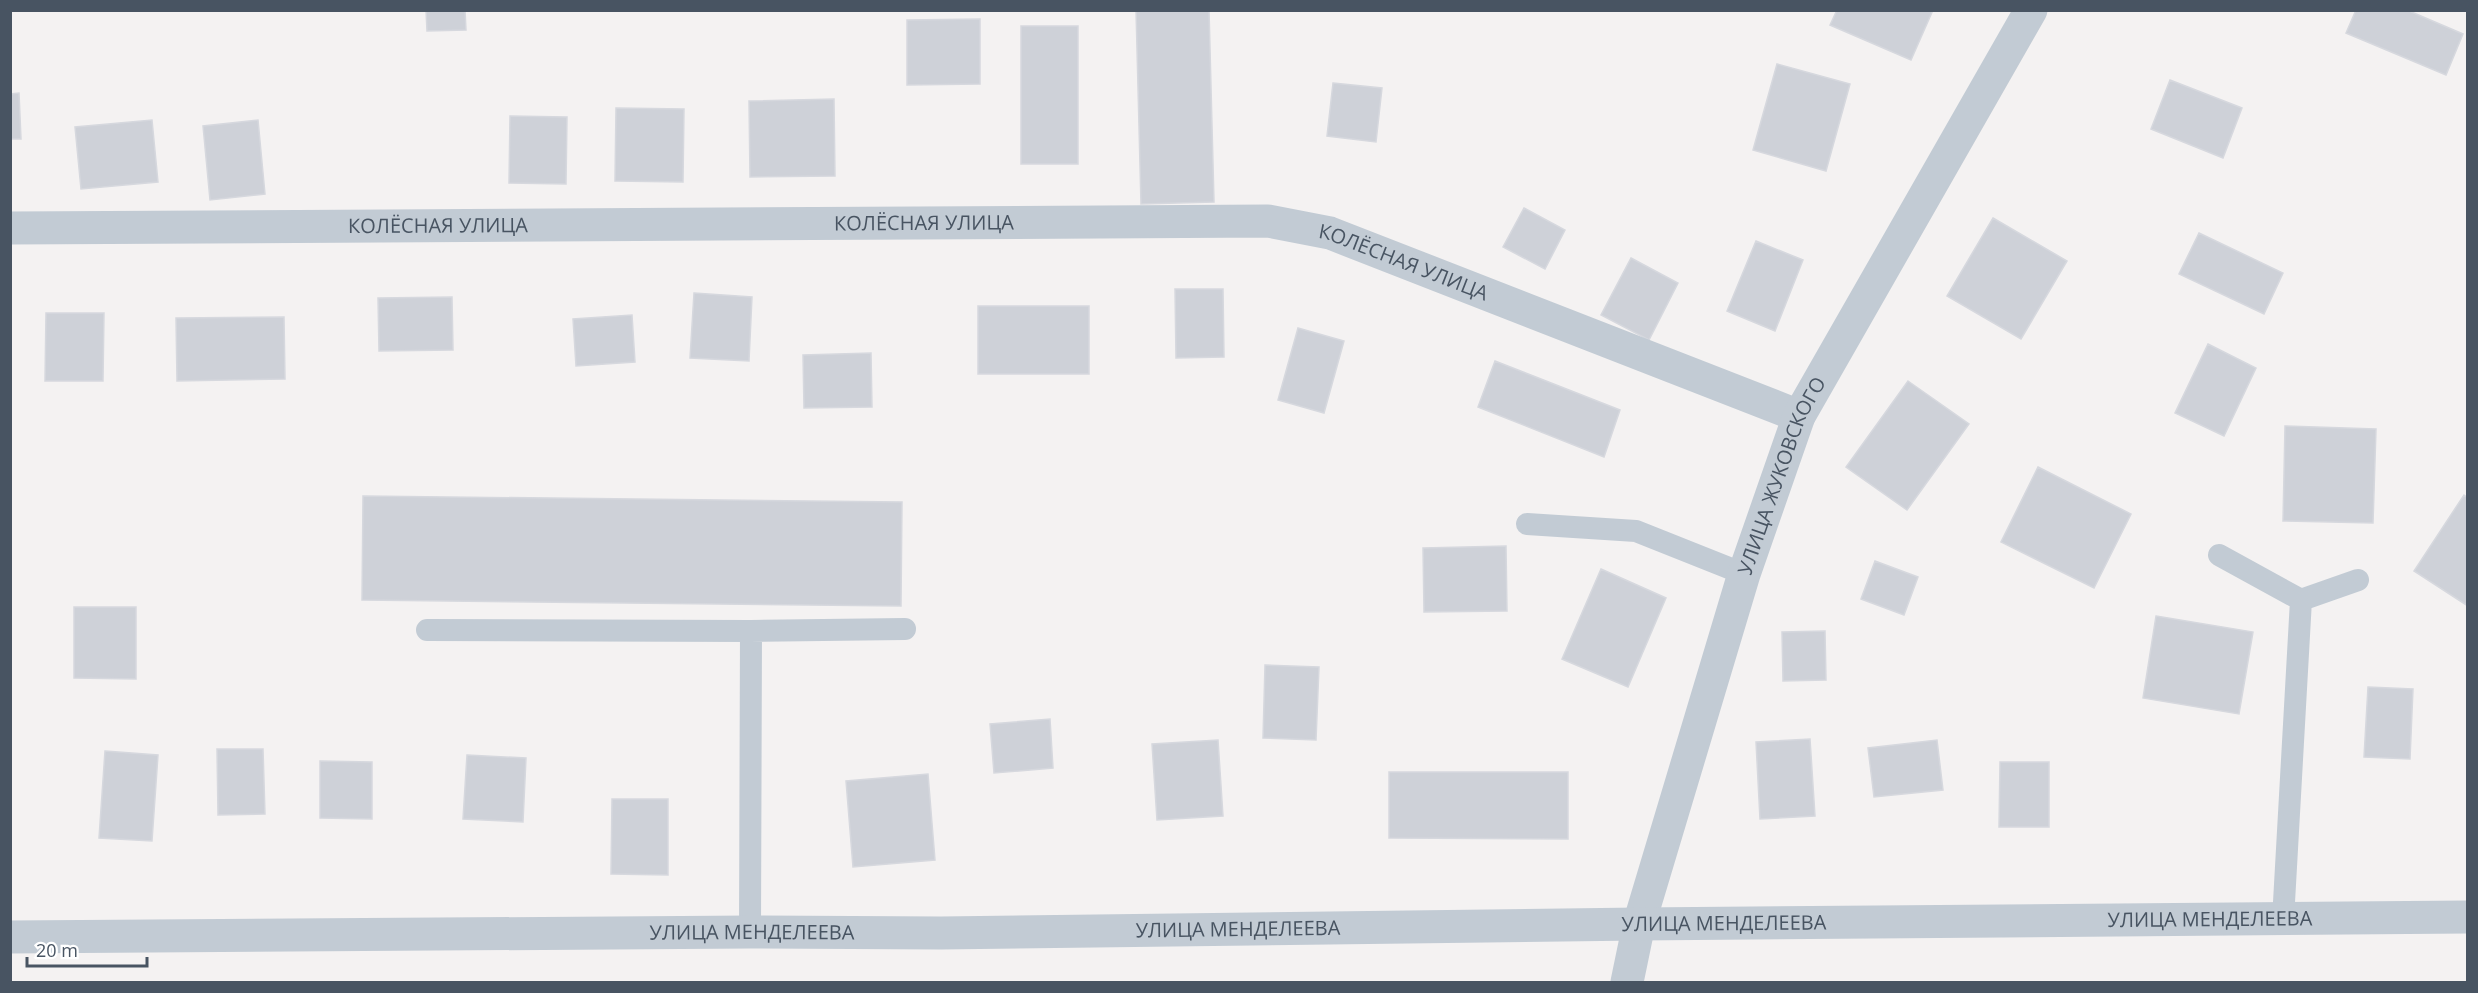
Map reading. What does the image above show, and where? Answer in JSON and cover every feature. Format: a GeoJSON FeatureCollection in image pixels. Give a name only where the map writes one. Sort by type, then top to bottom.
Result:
{"type":"FeatureCollection","features":[{"type":"Feature","properties":{"kind":"street","name":"УЛИЦА ЖУКОВСКОГО"},"geometry":{"type":"LineString","coordinates":[[1627,982],[1639,924],[1744,574],[1800,416],[2031,10]]}},
{"type":"Feature","properties":{"kind":"street","name":"КОЛЁСНАЯ УЛИЦА"},"geometry":{"type":"LineString","coordinates":[[10,228],[1268,221],[1330,233],[1800,416]]}},
{"type":"Feature","properties":{"kind":"street","name":"УЛИЦА МЕНДЕЛЕЕВА"},"geometry":{"type":"LineString","coordinates":[[10,937],[750,932],[941,933],[2468,917]]}},
{"type":"Feature","properties":{"kind":"lane"},"geometry":{"type":"LineString","coordinates":[[1527,525],[1636,531],[1744,574]]}},
{"type":"Feature","properties":{"kind":"lane"},"geometry":{"type":"LineString","coordinates":[[2219,555],[2301,600],[2358,580]]}},
{"type":"Feature","properties":{"kind":"lane"},"geometry":{"type":"LineString","coordinates":[[2283,920],[2301,600]]}},
{"type":"Feature","properties":{"kind":"lane"},"geometry":{"type":"LineString","coordinates":[[427,630],[905,629]]}},
{"type":"Feature","properties":{"kind":"lane"},"geometry":{"type":"LineString","coordinates":[[750,932],[751,631]]}},
{"type":"Feature","properties":{"kind":"building"},"geometry":{"type":"Polygon","coordinates":[[[426,10],[465,10],[466,30],[427,31],[426,10]]]}},
{"type":"Feature","properties":{"kind":"building"},"geometry":{"type":"Polygon","coordinates":[[[1136,10],[1209,10],[1214,202],[1141,204],[1136,10]]]}},
{"type":"Feature","properties":{"kind":"building"},"geometry":{"type":"Polygon","coordinates":[[[1837,10],[1933,10],[1911,60],[1830,25],[1837,10]]]}},
{"type":"Feature","properties":{"kind":"building"},"geometry":{"type":"Polygon","coordinates":[[[2356,10],[2407,10],[2463,34],[2446,75],[2346,33],[2356,10]]]}},
{"type":"Feature","properties":{"kind":"building"},"geometry":{"type":"Polygon","coordinates":[[[980,19],[980,84],[907,85],[907,20],[980,19]]]}},
{"type":"Feature","properties":{"kind":"building"},"geometry":{"type":"Polygon","coordinates":[[[1021,26],[1078,26],[1078,164],[1021,164],[1021,26]]]}},
{"type":"Feature","properties":{"kind":"building"},"geometry":{"type":"Polygon","coordinates":[[[1777,64],[1850,84],[1826,171],[1753,150],[1777,64]]]}},
{"type":"Feature","properties":{"kind":"building"},"geometry":{"type":"Polygon","coordinates":[[[2170,80],[2242,108],[2223,158],[2151,129],[2170,80]]]}},
{"type":"Feature","properties":{"kind":"building"},"geometry":{"type":"Polygon","coordinates":[[[1333,83],[1382,88],[1376,142],[1327,136],[1333,83]]]}},
{"type":"Feature","properties":{"kind":"building"},"geometry":{"type":"Polygon","coordinates":[[[19,93],[21,139],[10,139],[10,94],[19,93]]]}},
{"type":"Feature","properties":{"kind":"building"},"geometry":{"type":"Polygon","coordinates":[[[834,99],[835,176],[750,177],[749,101],[834,99]]]}},
{"type":"Feature","properties":{"kind":"building"},"geometry":{"type":"Polygon","coordinates":[[[616,108],[684,109],[683,182],[615,181],[616,108]]]}},
{"type":"Feature","properties":{"kind":"building"},"geometry":{"type":"Polygon","coordinates":[[[510,116],[567,117],[566,184],[509,183],[510,116]]]}},
{"type":"Feature","properties":{"kind":"building"},"geometry":{"type":"Polygon","coordinates":[[[152,120],[158,182],[81,189],[75,127],[152,120]]]}},
{"type":"Feature","properties":{"kind":"building"},"geometry":{"type":"Polygon","coordinates":[[[258,120],[265,194],[210,200],[203,126],[258,120]]]}},
{"type":"Feature","properties":{"kind":"building"},"geometry":{"type":"Polygon","coordinates":[[[1524,208],[1565,230],[1545,269],[1503,247],[1524,208]]]}},
{"type":"Feature","properties":{"kind":"building"},"geometry":{"type":"Polygon","coordinates":[[[1993,218],[2067,261],[2021,339],[1947,296],[1993,218]]]}},
{"type":"Feature","properties":{"kind":"building"},"geometry":{"type":"Polygon","coordinates":[[[2199,233],[2283,273],[2264,314],[2179,274],[2199,233]]]}},
{"type":"Feature","properties":{"kind":"building"},"geometry":{"type":"Polygon","coordinates":[[[1756,241],[1803,260],[1775,331],[1727,311],[1756,241]]]}},
{"type":"Feature","properties":{"kind":"building"},"geometry":{"type":"Polygon","coordinates":[[[1631,258],[1678,283],[1649,340],[1601,315],[1631,258]]]}},
{"type":"Feature","properties":{"kind":"building"},"geometry":{"type":"Polygon","coordinates":[[[1175,289],[1223,289],[1224,357],[1176,358],[1175,289]]]}},
{"type":"Feature","properties":{"kind":"building"},"geometry":{"type":"Polygon","coordinates":[[[694,293],[752,297],[749,361],[690,358],[694,293]]]}},
{"type":"Feature","properties":{"kind":"building"},"geometry":{"type":"Polygon","coordinates":[[[452,297],[453,350],[379,351],[378,298],[452,297]]]}},
{"type":"Feature","properties":{"kind":"building"},"geometry":{"type":"Polygon","coordinates":[[[978,306],[1089,306],[1089,374],[978,374],[978,306]]]}},
{"type":"Feature","properties":{"kind":"building"},"geometry":{"type":"Polygon","coordinates":[[[46,313],[104,313],[103,381],[45,381],[46,313]]]}},
{"type":"Feature","properties":{"kind":"building"},"geometry":{"type":"Polygon","coordinates":[[[632,315],[635,362],[576,366],[573,319],[632,315]]]}},
{"type":"Feature","properties":{"kind":"building"},"geometry":{"type":"Polygon","coordinates":[[[284,317],[285,379],[177,381],[176,318],[284,317]]]}},
{"type":"Feature","properties":{"kind":"building"},"geometry":{"type":"Polygon","coordinates":[[[1298,328],[1344,341],[1324,413],[1278,400],[1298,328]]]}},
{"type":"Feature","properties":{"kind":"building"},"geometry":{"type":"Polygon","coordinates":[[[2208,344],[2256,368],[2224,436],[2175,413],[2208,344]]]}},
{"type":"Feature","properties":{"kind":"building"},"geometry":{"type":"Polygon","coordinates":[[[871,353],[872,407],[804,408],[803,355],[871,353]]]}},
{"type":"Feature","properties":{"kind":"building"},"geometry":{"type":"Polygon","coordinates":[[[1495,361],[1620,410],[1604,457],[1478,407],[1495,361]]]}},
{"type":"Feature","properties":{"kind":"building"},"geometry":{"type":"Polygon","coordinates":[[[1908,381],[1969,424],[1907,510],[1846,467],[1908,381]]]}},
{"type":"Feature","properties":{"kind":"building"},"geometry":{"type":"Polygon","coordinates":[[[2285,426],[2376,429],[2373,523],[2283,521],[2285,426]]]}},
{"type":"Feature","properties":{"kind":"building"},"geometry":{"type":"Polygon","coordinates":[[[2038,467],[2131,514],[2094,588],[2001,542],[2038,467]]]}},
{"type":"Feature","properties":{"kind":"building"},"geometry":{"type":"Polygon","coordinates":[[[2464,495],[2468,498],[2468,606],[2414,571],[2464,495]]]}},
{"type":"Feature","properties":{"kind":"building"},"geometry":{"type":"Polygon","coordinates":[[[363,496],[902,502],[901,606],[362,600],[363,496]]]}},
{"type":"Feature","properties":{"kind":"building"},"geometry":{"type":"Polygon","coordinates":[[[1506,546],[1507,611],[1424,612],[1423,548],[1506,546]]]}},
{"type":"Feature","properties":{"kind":"building"},"geometry":{"type":"Polygon","coordinates":[[[1875,561],[1918,577],[1904,615],[1861,599],[1875,561]]]}},
{"type":"Feature","properties":{"kind":"building"},"geometry":{"type":"Polygon","coordinates":[[[1601,569],[1666,598],[1628,687],[1562,659],[1601,569]]]}},
{"type":"Feature","properties":{"kind":"building"},"geometry":{"type":"Polygon","coordinates":[[[74,607],[136,607],[136,679],[74,678],[74,607]]]}},
{"type":"Feature","properties":{"kind":"building"},"geometry":{"type":"Polygon","coordinates":[[[2156,616],[2253,632],[2239,714],[2143,698],[2156,616]]]}},
{"type":"Feature","properties":{"kind":"building"},"geometry":{"type":"Polygon","coordinates":[[[1825,631],[1826,680],[1783,681],[1782,632],[1825,631]]]}},
{"type":"Feature","properties":{"kind":"building"},"geometry":{"type":"Polygon","coordinates":[[[1265,665],[1319,667],[1316,740],[1263,738],[1265,665]]]}},
{"type":"Feature","properties":{"kind":"building"},"geometry":{"type":"Polygon","coordinates":[[[2368,687],[2413,689],[2410,759],[2364,757],[2368,687]]]}},
{"type":"Feature","properties":{"kind":"building"},"geometry":{"type":"Polygon","coordinates":[[[1050,719],[1053,768],[994,773],[990,724],[1050,719]]]}},
{"type":"Feature","properties":{"kind":"building"},"geometry":{"type":"Polygon","coordinates":[[[1810,739],[1815,816],[1760,819],[1756,742],[1810,739]]]}},
{"type":"Feature","properties":{"kind":"building"},"geometry":{"type":"Polygon","coordinates":[[[1218,740],[1223,816],[1157,820],[1152,744],[1218,740]]]}},
{"type":"Feature","properties":{"kind":"building"},"geometry":{"type":"Polygon","coordinates":[[[1937,740],[1943,790],[1874,797],[1868,748],[1937,740]]]}},
{"type":"Feature","properties":{"kind":"building"},"geometry":{"type":"Polygon","coordinates":[[[217,749],[263,749],[265,814],[218,815],[217,749]]]}},
{"type":"Feature","properties":{"kind":"building"},"geometry":{"type":"Polygon","coordinates":[[[105,751],[158,755],[152,841],[99,838],[105,751]]]}},
{"type":"Feature","properties":{"kind":"building"},"geometry":{"type":"Polygon","coordinates":[[[467,755],[526,758],[523,822],[463,819],[467,755]]]}},
{"type":"Feature","properties":{"kind":"building"},"geometry":{"type":"Polygon","coordinates":[[[320,761],[372,762],[372,819],[320,818],[320,761]]]}},
{"type":"Feature","properties":{"kind":"building"},"geometry":{"type":"Polygon","coordinates":[[[2000,762],[2049,762],[2049,827],[1999,827],[2000,762]]]}},
{"type":"Feature","properties":{"kind":"building"},"geometry":{"type":"Polygon","coordinates":[[[1389,772],[1568,772],[1568,839],[1389,838],[1389,772]]]}},
{"type":"Feature","properties":{"kind":"building"},"geometry":{"type":"Polygon","coordinates":[[[928,774],[935,860],[853,867],[846,781],[928,774]]]}},
{"type":"Feature","properties":{"kind":"building"},"geometry":{"type":"Polygon","coordinates":[[[612,799],[668,799],[668,875],[611,874],[612,799]]]}}]}
